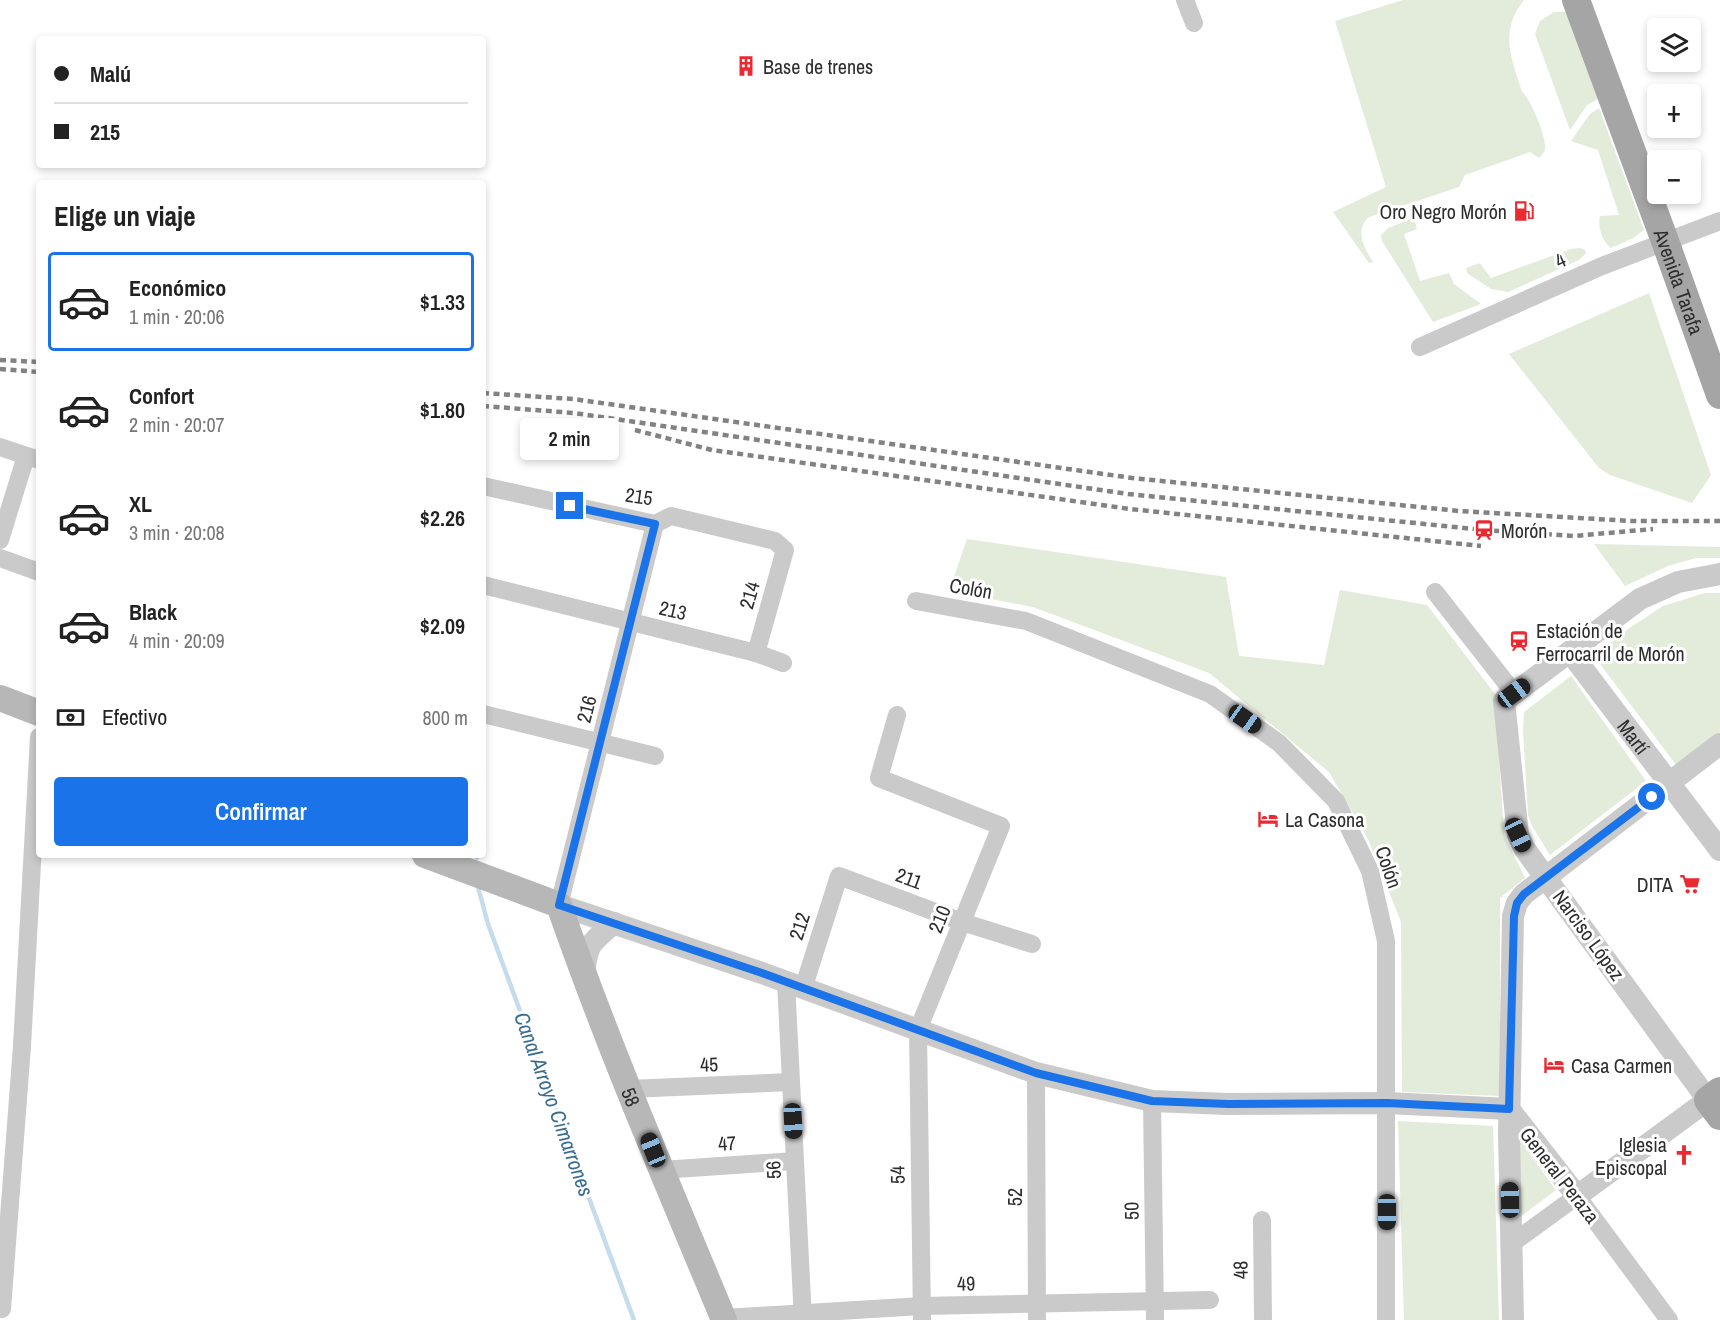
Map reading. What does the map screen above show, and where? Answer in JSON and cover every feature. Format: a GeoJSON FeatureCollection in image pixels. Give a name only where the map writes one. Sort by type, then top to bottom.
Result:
{"type":"FeatureCollection","features":[{"type":"Feature","properties":{"kind":"main road","name":"Avenida Tarafa"},"geometry":{"type":"LineString","coordinates":[[1576,0],[1720,395]]}},
{"type":"Feature","properties":{"kind":"main road"},"geometry":{"type":"LineString","coordinates":[[0,698],[36,712]]}},
{"type":"Feature","properties":{"kind":"main road"},"geometry":{"type":"LineString","coordinates":[[433,858],[559,905]]}},
{"type":"Feature","properties":{"kind":"main road","name":"58"},"geometry":{"type":"LineString","coordinates":[[559,905],[584,976],[723,1319]]}},
{"type":"Feature","properties":{"kind":"street"},"geometry":{"type":"LineString","coordinates":[[1185,0],[1194,23]]}},
{"type":"Feature","properties":{"kind":"street","name":"4"},"geometry":{"type":"LineString","coordinates":[[1420,347],[1602,266],[1720,221]]}},
{"type":"Feature","properties":{"kind":"street"},"geometry":{"type":"LineString","coordinates":[[0,447],[32,458],[0,540]]}},
{"type":"Feature","properties":{"kind":"street","name":"215"},"geometry":{"type":"LineString","coordinates":[[486,487],[655,524],[671,516],[775,542],[785,550]]}},
{"type":"Feature","properties":{"kind":"street","name":"216"},"geometry":{"type":"LineString","coordinates":[[559,905],[655,524]]}},
{"type":"Feature","properties":{"kind":"street","name":"214"},"geometry":{"type":"LineString","coordinates":[[756,653],[785,550]]}},
{"type":"Feature","properties":{"kind":"street"},"geometry":{"type":"LineString","coordinates":[[0,558],[36,571]]}},
{"type":"Feature","properties":{"kind":"street"},"geometry":{"type":"LineString","coordinates":[[1435,592],[1514,693],[1640,599],[1678,582],[1720,574]]}},
{"type":"Feature","properties":{"kind":"street","name":"213"},"geometry":{"type":"LineString","coordinates":[[486,586],[756,653],[783,663]]}},
{"type":"Feature","properties":{"kind":"street","name":"Colón"},"geometry":{"type":"LineString","coordinates":[[916,601],[1026,621],[1210,694],[1279,743],[1336,801],[1370,871],[1386,941],[1386,1320]]}},
{"type":"Feature","properties":{"kind":"street","name":"Martí"},"geometry":{"type":"LineString","coordinates":[[1570,652],[1720,850]]}},
{"type":"Feature","properties":{"kind":"street","name":"Narciso López"},"geometry":{"type":"LineString","coordinates":[[1514,693],[1504,701],[1518,835],[1524,848],[1716,1103]]}},
{"type":"Feature","properties":{"kind":"street"},"geometry":{"type":"LineString","coordinates":[[486,715],[655,756]]}},
{"type":"Feature","properties":{"kind":"street","name":"210"},"geometry":{"type":"LineString","coordinates":[[897,715],[879,778],[1001,826],[918,1030]]}},
{"type":"Feature","properties":{"kind":"street"},"geometry":{"type":"LineString","coordinates":[[1547,877],[1720,744]]}},
{"type":"Feature","properties":{"kind":"street"},"geometry":{"type":"LineString","coordinates":[[2,1309],[22,1046],[36,791]]}},
{"type":"Feature","properties":{"kind":"street","name":"211"},"geometry":{"type":"LineString","coordinates":[[839,876],[962,922],[1032,944]]}},
{"type":"Feature","properties":{"kind":"street","name":"212"},"geometry":{"type":"LineString","coordinates":[[794,985],[839,876]]}},
{"type":"Feature","properties":{"kind":"street","name":"General Peraza"},"geometry":{"type":"LineString","coordinates":[[1547,877],[1524,894],[1517,903],[1514,916],[1509,1109],[1669,1320]]}},
{"type":"Feature","properties":{"kind":"street"},"geometry":{"type":"LineString","coordinates":[[559,905],[794,985],[1036,1073],[1152,1101],[1228,1104],[1387,1103],[1509,1109],[1513,1320]]}},
{"type":"Feature","properties":{"kind":"street"},"geometry":{"type":"LineString","coordinates":[[584,976],[586,956],[591,942],[614,923]]}},
{"type":"Feature","properties":{"kind":"street","name":"56"},"geometry":{"type":"LineString","coordinates":[[794,985],[791,1082],[803,1317]]}},
{"type":"Feature","properties":{"kind":"street","name":"54"},"geometry":{"type":"LineString","coordinates":[[918,1030],[922,1313]]}},
{"type":"Feature","properties":{"kind":"street","name":"52"},"geometry":{"type":"LineString","coordinates":[[1036,1073],[1037,1312]]}},
{"type":"Feature","properties":{"kind":"street","name":"45"},"geometry":{"type":"LineString","coordinates":[[629,1089],[791,1082]]}},
{"type":"Feature","properties":{"kind":"street","name":"50"},"geometry":{"type":"LineString","coordinates":[[1152,1101],[1155,1320]]}},
{"type":"Feature","properties":{"kind":"street"},"geometry":{"type":"LineString","coordinates":[[1511,1244],[1577,1196],[1716,1103]]}},
{"type":"Feature","properties":{"kind":"street","name":"47"},"geometry":{"type":"LineString","coordinates":[[661,1170],[795,1161]]}},
{"type":"Feature","properties":{"kind":"street","name":"48"},"geometry":{"type":"LineString","coordinates":[[1262,1220],[1263,1320]]}},
{"type":"Feature","properties":{"kind":"street","name":"49"},"geometry":{"type":"LineString","coordinates":[[723,1319],[1037,1312],[1155,1300],[1210,1300]]}},
{"type":"Feature","properties":{"kind":"green space"},"geometry":{"type":"Polygon","coordinates":[[[1403,0],[1524,0],[1516,11],[1509,34],[1511,56],[1522,92],[1529,101],[1543,133],[1545,149],[1539,158],[1530,152],[1465,175],[1459,187],[1369,217],[1364,222],[1361,233],[1366,251],[1373,262],[1369,263],[1333,212],[1386,187],[1335,21],[1403,0]]]}},
{"type":"Feature","properties":{"kind":"green space"},"geometry":{"type":"Polygon","coordinates":[[[1554,12],[1567,12],[1598,99],[1587,105],[1570,130],[1535,34],[1540,21],[1554,12]]]}},
{"type":"Feature","properties":{"kind":"green space"},"geometry":{"type":"Polygon","coordinates":[[[1599,108],[1644,230],[1611,248],[1601,233],[1600,216],[1619,215],[1598,150],[1571,141],[1590,114],[1599,108]]]}},
{"type":"Feature","properties":{"kind":"green space"},"geometry":{"type":"Polygon","coordinates":[[[1414,218],[1417,229],[1404,234],[1420,281],[1449,273],[1454,284],[1481,304],[1433,322],[1382,241],[1381,235],[1388,228],[1414,218]]]}},
{"type":"Feature","properties":{"kind":"green space"},"geometry":{"type":"Polygon","coordinates":[[[1580,248],[1586,253],[1579,260],[1508,292],[1491,289],[1467,273],[1466,268],[1480,263],[1491,278],[1571,249],[1580,248]]]}},
{"type":"Feature","properties":{"kind":"green space"},"geometry":{"type":"Polygon","coordinates":[[[1649,293],[1711,475],[1692,503],[1610,475],[1599,468],[1509,354],[1649,293]]]}},
{"type":"Feature","properties":{"kind":"green space"},"geometry":{"type":"Polygon","coordinates":[[[967,539],[1226,577],[1239,656],[1324,665],[1340,590],[1427,605],[1495,694],[1504,835],[1525,878],[1500,898],[1500,1096],[1402,1092],[1401,922],[1368,839],[1329,772],[1209,673],[1033,607],[949,591],[967,539]]]}},
{"type":"Feature","properties":{"kind":"green space"},"geometry":{"type":"Polygon","coordinates":[[[1594,544],[1720,547],[1720,558],[1696,558],[1668,566],[1625,586],[1594,544]]]}},
{"type":"Feature","properties":{"kind":"green space"},"geometry":{"type":"Polygon","coordinates":[[[1705,593],[1720,593],[1720,732],[1677,766],[1594,656],[1628,629],[1663,606],[1705,593]]]}},
{"type":"Feature","properties":{"kind":"green space"},"geometry":{"type":"Polygon","coordinates":[[[1571,676],[1646,781],[1550,855],[1528,815],[1524,712],[1571,676]]]}},
{"type":"Feature","properties":{"kind":"green space"},"geometry":{"type":"Polygon","coordinates":[[[1398,1121],[1493,1126],[1499,1320],[1404,1320],[1398,1121]]]}},
{"type":"Feature","properties":{"kind":"green space"},"geometry":{"type":"Polygon","coordinates":[[[1520,1141],[1556,1190],[1520,1217],[1520,1141]]]}},
{"type":"Feature","properties":{"kind":"waterway","name":"Canal Arroyo Cimarrones"},"geometry":{"type":"LineString","coordinates":[[478,887],[488,924],[634,1320]]}},
{"type":"Feature","properties":{"kind":"railway"},"geometry":{"type":"LineString","coordinates":[[0,360],[36,362]]}},
{"type":"Feature","properties":{"kind":"railway"},"geometry":{"type":"LineString","coordinates":[[0,369],[36,372]]}},
{"type":"Feature","properties":{"kind":"railway"},"geometry":{"type":"LineString","coordinates":[[486,393],[573,399],[1132,478],[1459,511],[1631,521],[1720,521]]}},
{"type":"Feature","properties":{"kind":"railway"},"geometry":{"type":"LineString","coordinates":[[486,406],[574,413],[1128,494],[1484,530],[1574,536],[1653,529]]}},
{"type":"Feature","properties":{"kind":"railway"},"geometry":{"type":"LineString","coordinates":[[635,430],[712,450],[1130,509],[1481,546]]}},
{"type":"Feature","properties":{"kind":"place","name":"Base de trenes"},"geometry":{"type":"Point","coordinates":[746,66]}},
{"type":"Feature","properties":{"kind":"place","name":"Oro Negro Morón"},"geometry":{"type":"Point","coordinates":[1524,211]}},
{"type":"Feature","properties":{"kind":"place","name":"Morón"},"geometry":{"type":"Point","coordinates":[1484,530]}},
{"type":"Feature","properties":{"kind":"place","name":"Estación de Ferrocarril de Morón"},"geometry":{"type":"Point","coordinates":[1519,641]}},
{"type":"Feature","properties":{"kind":"place","name":"La Casona"},"geometry":{"type":"Point","coordinates":[1268,819]}},
{"type":"Feature","properties":{"kind":"place","name":"DITA"},"geometry":{"type":"Point","coordinates":[1690,884]}},
{"type":"Feature","properties":{"kind":"place","name":"Casa Carmen"},"geometry":{"type":"Point","coordinates":[1554,1065]}},
{"type":"Feature","properties":{"kind":"place","name":"Iglesia Episcopal"},"geometry":{"type":"Point","coordinates":[1684,1155]}},
{"type":"Feature","properties":{"kind":"route"},"geometry":{"type":"LineString","coordinates":[[570,506],[655,524],[559,905],[762,973],[1036,1073],[1152,1101],[1228,1104],[1387,1103],[1509,1109],[1514,916],[1517,903],[1524,894],[1652,797]]}}]}
